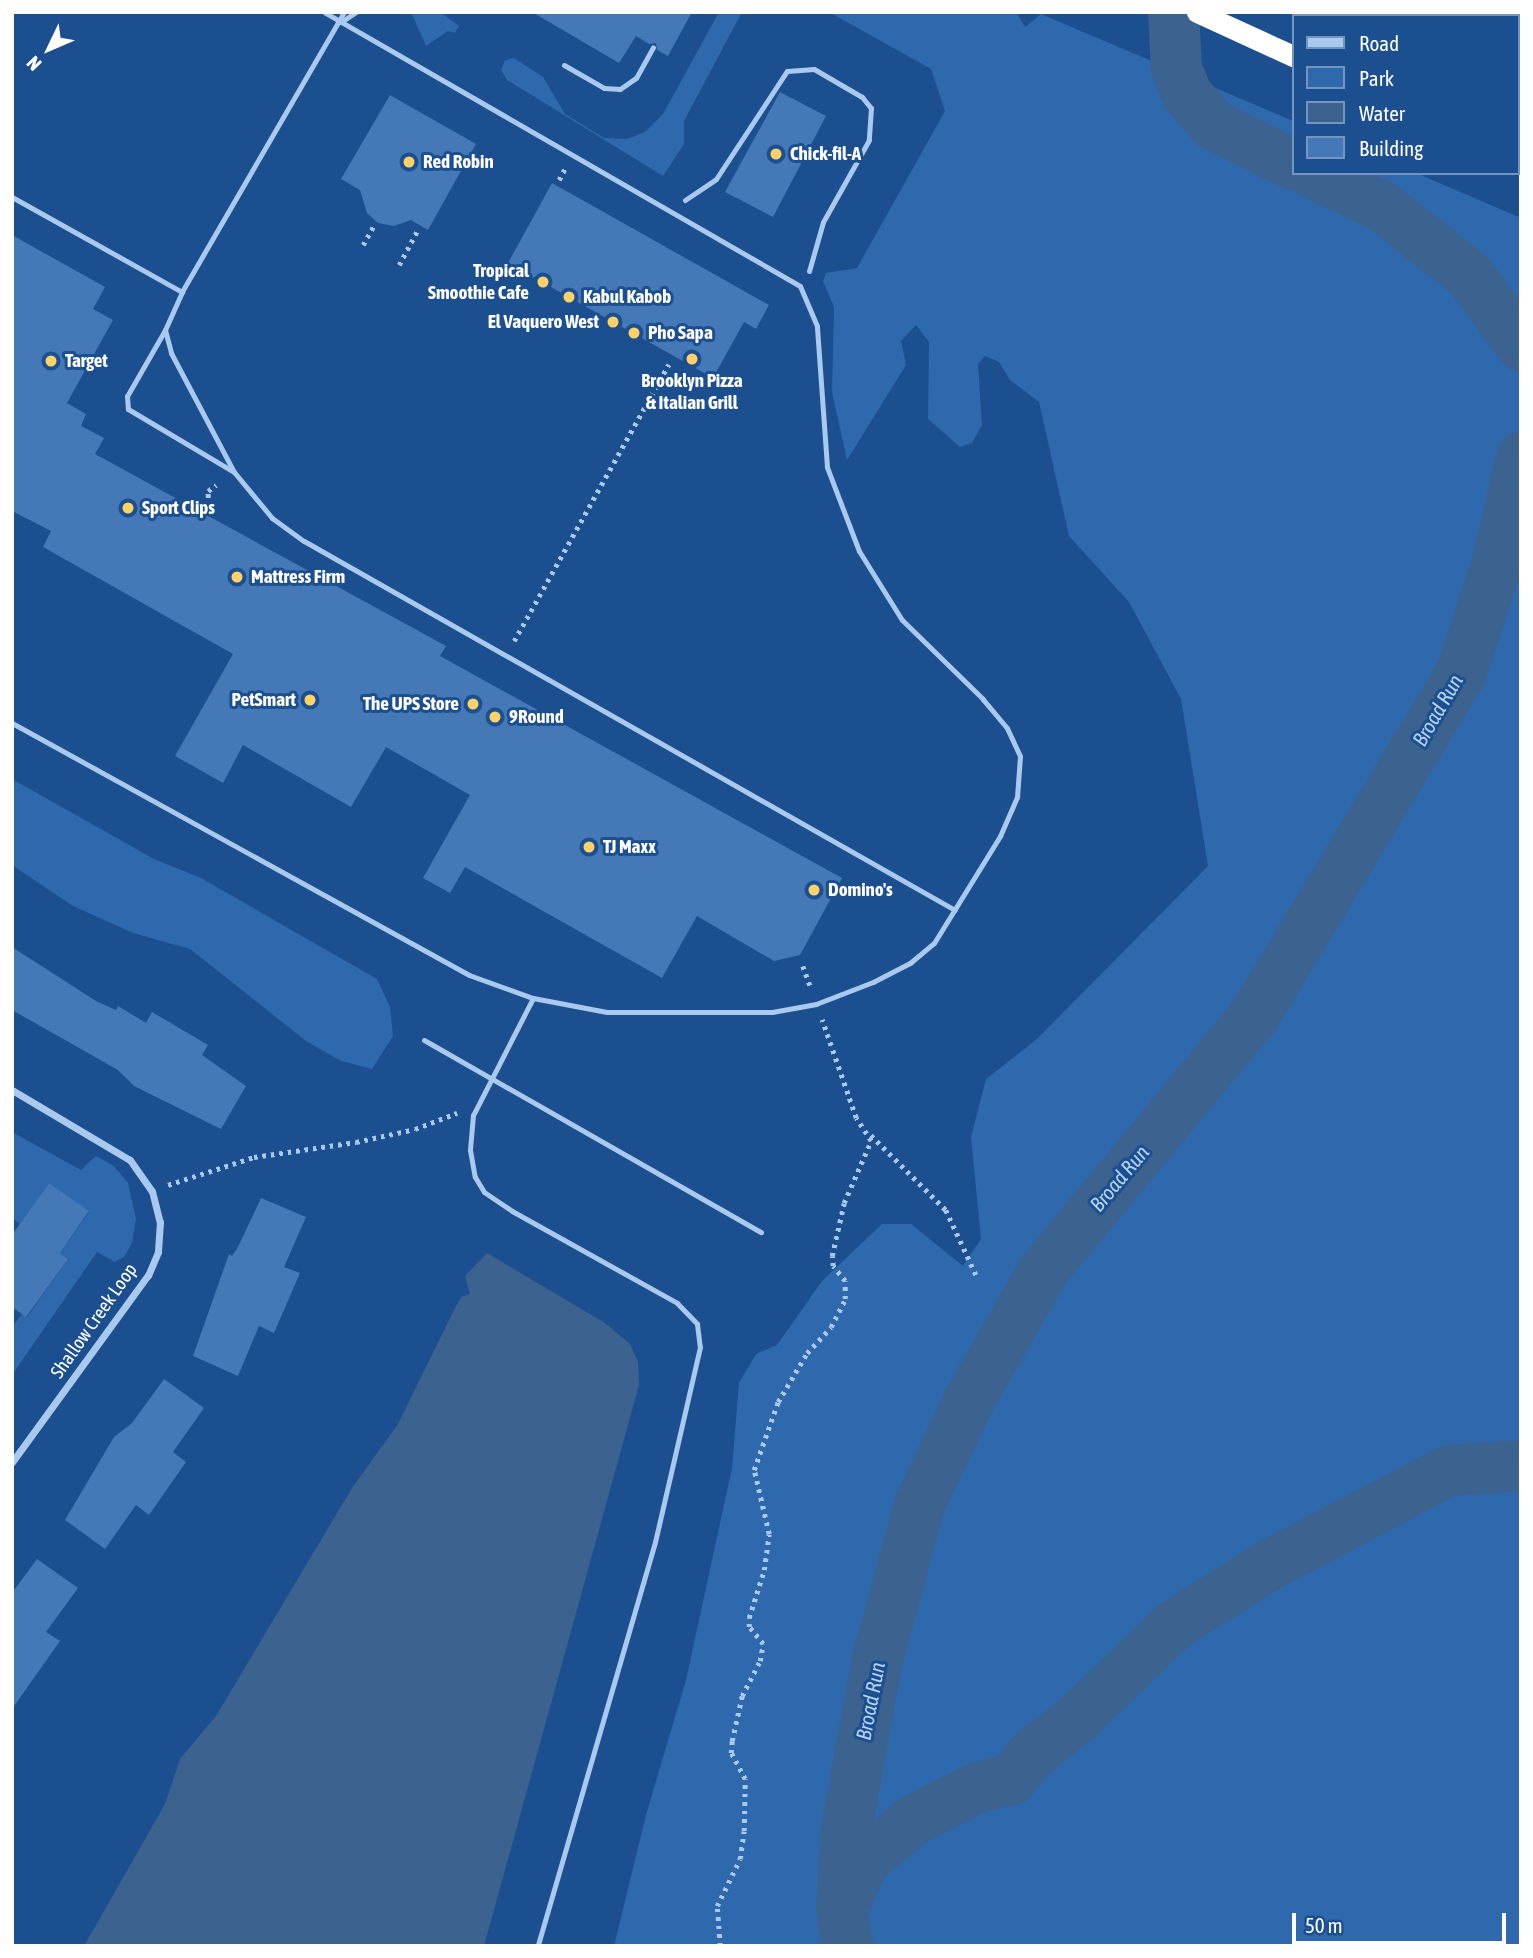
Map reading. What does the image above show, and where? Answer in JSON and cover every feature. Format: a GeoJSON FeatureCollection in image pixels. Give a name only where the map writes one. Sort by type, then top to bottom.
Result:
{"type":"FeatureCollection","features":[{"type":"Feature","properties":{"kind":"highway"},"geometry":{"type":"LineString","coordinates":[[1197,12],[1292,56]]}},
{"type":"Feature","properties":{"kind":"street","name":"Shallow Creek Loop"},"geometry":{"type":"LineString","coordinates":[[12,1090],[130,1160],[152,1191],[160,1222],[158,1252],[148,1275],[12,1462]]}},
{"type":"Feature","properties":{"kind":"lane"},"geometry":{"type":"LineString","coordinates":[[12,723],[404,943],[469,975],[533,998],[607,1012],[772,1012],[816,1004],[910,964],[934,943],[1000,836],[1017,797],[1020,756],[1007,728],[983,699],[902,620],[859,551],[827,467],[817,326],[800,286],[324,12]]}},
{"type":"Feature","properties":{"kind":"lane"},"geometry":{"type":"LineString","coordinates":[[234,472],[128,409],[127,396],[165,330],[182,292],[341,22],[344,12]]}},
{"type":"Feature","properties":{"kind":"lane"},"geometry":{"type":"LineString","coordinates":[[341,22],[356,12]]}},
{"type":"Feature","properties":{"kind":"lane"},"geometry":{"type":"LineString","coordinates":[[564,65],[604,88],[621,89],[636,78],[653,47]]}},
{"type":"Feature","properties":{"kind":"lane"},"geometry":{"type":"LineString","coordinates":[[685,200],[716,179],[787,71],[814,69],[862,97],[871,108],[869,140],[823,222],[809,271]]}},
{"type":"Feature","properties":{"kind":"lane"},"geometry":{"type":"LineString","coordinates":[[12,197],[182,292]]}},
{"type":"Feature","properties":{"kind":"lane"},"geometry":{"type":"LineString","coordinates":[[165,330],[171,353],[234,472],[272,518],[304,541],[955,910]]}},
{"type":"Feature","properties":{"kind":"lane"},"geometry":{"type":"LineString","coordinates":[[533,998],[477,1104],[470,1125],[470,1150],[484,1192],[677,1303],[697,1324],[701,1347],[655,1542],[538,1946]]}},
{"type":"Feature","properties":{"kind":"lane"},"geometry":{"type":"LineString","coordinates":[[424,1040],[761,1232]]}},
{"type":"Feature","properties":{"kind":"path"},"geometry":{"type":"LineString","coordinates":[[363,245],[373,227]]}},
{"type":"Feature","properties":{"kind":"path"},"geometry":{"type":"LineString","coordinates":[[399,265],[418,230]]}},
{"type":"Feature","properties":{"kind":"path"},"geometry":{"type":"LineString","coordinates":[[506,656],[668,364]]}},
{"type":"Feature","properties":{"kind":"path"},"geometry":{"type":"LineString","coordinates":[[208,506],[208,491],[216,485]]}},
{"type":"Feature","properties":{"kind":"path"},"geometry":{"type":"LineString","coordinates":[[825,1028],[856,1118],[946,1210],[978,1279]]}},
{"type":"Feature","properties":{"kind":"path"},"geometry":{"type":"LineString","coordinates":[[152,1191],[254,1157],[415,1129],[477,1104]]}},
{"type":"Feature","properties":{"kind":"path"},"geometry":{"type":"LineString","coordinates":[[720,1946],[717,1906],[740,1859],[744,1831],[745,1779],[731,1753],[732,1741],[742,1696],[760,1661],[763,1644],[749,1628],[748,1618],[764,1570],[769,1534],[754,1470],[778,1402],[807,1353],[831,1328],[845,1299],[845,1281],[833,1266],[832,1256],[844,1203],[868,1153],[871,1135]]}},
{"type":"Feature","properties":{"kind":"green space"},"geometry":{"type":"Polygon","coordinates":[[[411,12],[440,12],[459,26],[455,33],[448,31],[426,46],[411,12]]]}},
{"type":"Feature","properties":{"kind":"green space"},"geometry":{"type":"Polygon","coordinates":[[[719,12],[742,12],[684,121],[684,144],[663,176],[507,80],[501,70],[505,60],[514,58],[543,77],[565,114],[604,138],[627,139],[645,132],[663,114],[719,12]]]}},
{"type":"Feature","properties":{"kind":"green space"},"geometry":{"type":"Polygon","coordinates":[[[829,12],[1016,12],[1025,27],[1041,14],[1292,121],[1292,175],[1421,175],[1521,218],[1521,1946],[614,1946],[646,1815],[686,1680],[732,1468],[739,1383],[756,1354],[777,1345],[822,1281],[882,1224],[911,1224],[963,1266],[981,1239],[971,1137],[986,1079],[1037,1039],[1208,866],[1181,699],[1129,602],[1069,536],[1039,402],[1010,380],[999,362],[985,356],[978,364],[982,425],[972,443],[960,447],[928,419],[929,342],[916,325],[901,341],[906,365],[847,460],[832,392],[834,307],[823,281],[826,273],[857,268],[945,111],[931,69],[829,12]]]}},
{"type":"Feature","properties":{"kind":"green space"},"geometry":{"type":"Polygon","coordinates":[[[12,779],[154,859],[201,878],[377,979],[390,1007],[393,1036],[372,1069],[341,1061],[306,1041],[190,949],[133,933],[73,906],[12,865],[12,779]]]}},
{"type":"Feature","properties":{"kind":"green space"},"geometry":{"type":"Polygon","coordinates":[[[12,1132],[81,1170],[96,1156],[114,1166],[128,1183],[136,1219],[132,1243],[124,1257],[115,1262],[97,1252],[12,1375],[12,1327],[22,1314],[27,1317],[68,1259],[60,1253],[89,1212],[49,1183],[20,1224],[12,1218],[12,1132]]]}},
{"type":"Feature","properties":{"kind":"water"},"geometry":{"type":"Polygon","coordinates":[[[487,1253],[605,1323],[630,1344],[638,1362],[639,1385],[484,1946],[84,1946],[165,1804],[180,1759],[216,1716],[352,1488],[398,1424],[461,1297],[470,1294],[465,1276],[487,1253]]]}},
{"type":"Feature","properties":{"kind":"building"},"geometry":{"type":"Polygon","coordinates":[[[532,12],[692,12],[668,56],[657,50],[656,43],[649,44],[636,36],[619,63],[532,12]]]}},
{"type":"Feature","properties":{"kind":"building","name":"Chick-fil-A"},"geometry":{"type":"Polygon","coordinates":[[[780,92],[826,116],[773,217],[725,192],[780,92]]]}},
{"type":"Feature","properties":{"kind":"building","name":"Red Robin"},"geometry":{"type":"Polygon","coordinates":[[[390,95],[476,144],[428,230],[411,220],[394,226],[378,223],[367,213],[360,190],[341,179],[390,95]]]}},
{"type":"Feature","properties":{"kind":"building"},"geometry":{"type":"Polygon","coordinates":[[[552,183],[769,305],[756,329],[744,322],[713,378],[508,263],[552,183]]]}},
{"type":"Feature","properties":{"kind":"building"},"geometry":{"type":"Polygon","coordinates":[[[12,235],[105,287],[93,309],[113,320],[67,403],[86,414],[81,426],[104,438],[95,454],[446,646],[440,656],[842,878],[800,955],[774,961],[697,916],[662,978],[465,867],[450,893],[423,878],[470,795],[386,747],[351,807],[243,745],[223,783],[175,756],[233,654],[43,547],[51,531],[12,511],[12,235]]]}},
{"type":"Feature","properties":{"kind":"building"},"geometry":{"type":"Polygon","coordinates":[[[12,947],[96,1001],[116,1010],[118,1006],[146,1023],[152,1012],[208,1045],[202,1055],[246,1086],[221,1129],[134,1086],[118,1070],[12,1010],[12,947]]]}},
{"type":"Feature","properties":{"kind":"building"},"geometry":{"type":"Polygon","coordinates":[[[49,1183],[89,1211],[60,1253],[68,1259],[26,1317],[12,1307],[12,1235],[49,1183]]]}},
{"type":"Feature","properties":{"kind":"building"},"geometry":{"type":"Polygon","coordinates":[[[261,1198],[306,1217],[284,1267],[300,1273],[274,1333],[259,1326],[238,1376],[193,1356],[229,1254],[232,1256],[238,1247],[261,1198]]]}},
{"type":"Feature","properties":{"kind":"building"},"geometry":{"type":"Polygon","coordinates":[[[164,1379],[204,1408],[173,1452],[186,1462],[149,1515],[136,1505],[105,1549],[65,1520],[114,1437],[132,1423],[164,1379]]]}},
{"type":"Feature","properties":{"kind":"building"},"geometry":{"type":"Polygon","coordinates":[[[37,1559],[78,1588],[46,1632],[60,1641],[12,1709],[12,1593],[37,1559]]]}},
{"type":"Feature","properties":{"kind":"waterway","name":"Broad Run"},"geometry":{"type":"LineString","coordinates":[[1173,12],[1176,68],[1187,95],[1214,125],[1292,164]]}},
{"type":"Feature","properties":{"kind":"waterway","name":"Broad Run"},"geometry":{"type":"LineString","coordinates":[[1317,175],[1382,206],[1469,275],[1521,346]]}},
{"type":"Feature","properties":{"kind":"waterway","name":"Broad Run"},"geometry":{"type":"LineString","coordinates":[[847,1946],[841,1908],[846,1828],[877,1659],[919,1504],[970,1397],[1043,1270],[1254,1015],[1461,672],[1496,564],[1521,457]]}},
{"type":"Feature","properties":{"kind":"waterway"},"geometry":{"type":"LineString","coordinates":[[844,1903],[865,1859],[914,1819],[977,1787],[1011,1779],[1033,1752],[1077,1718],[1173,1625],[1270,1564],[1448,1470],[1521,1465]]}},
{"type":"Feature","properties":{"kind":"place","name":"Chick-fil-A"},"geometry":{"type":"Point","coordinates":[776,154]}},
{"type":"Feature","properties":{"kind":"place","name":"Red Robin"},"geometry":{"type":"Point","coordinates":[409,162]}},
{"type":"Feature","properties":{"kind":"place","name":"Tropical Smoothie Cafe"},"geometry":{"type":"Point","coordinates":[543,282]}},
{"type":"Feature","properties":{"kind":"place","name":"Kabul Kabob"},"geometry":{"type":"Point","coordinates":[569,297]}},
{"type":"Feature","properties":{"kind":"place","name":"El Vaquero West"},"geometry":{"type":"Point","coordinates":[613,322]}},
{"type":"Feature","properties":{"kind":"place","name":"Pho Sapa"},"geometry":{"type":"Point","coordinates":[634,333]}},
{"type":"Feature","properties":{"kind":"place","name":"Brooklyn Pizza & Italian Grill"},"geometry":{"type":"Point","coordinates":[692,359]}},
{"type":"Feature","properties":{"kind":"place","name":"Target"},"geometry":{"type":"Point","coordinates":[51,361]}},
{"type":"Feature","properties":{"kind":"place","name":"Sport Clips"},"geometry":{"type":"Point","coordinates":[128,508]}},
{"type":"Feature","properties":{"kind":"place","name":"Mattress Firm"},"geometry":{"type":"Point","coordinates":[237,577]}},
{"type":"Feature","properties":{"kind":"place","name":"PetSmart"},"geometry":{"type":"Point","coordinates":[310,700]}},
{"type":"Feature","properties":{"kind":"place","name":"The UPS Store"},"geometry":{"type":"Point","coordinates":[473,704]}},
{"type":"Feature","properties":{"kind":"place","name":"9Round"},"geometry":{"type":"Point","coordinates":[495,717]}},
{"type":"Feature","properties":{"kind":"place","name":"TJ Maxx"},"geometry":{"type":"Point","coordinates":[589,847]}},
{"type":"Feature","properties":{"kind":"place","name":"Domino's"},"geometry":{"type":"Point","coordinates":[814,890]}}]}
